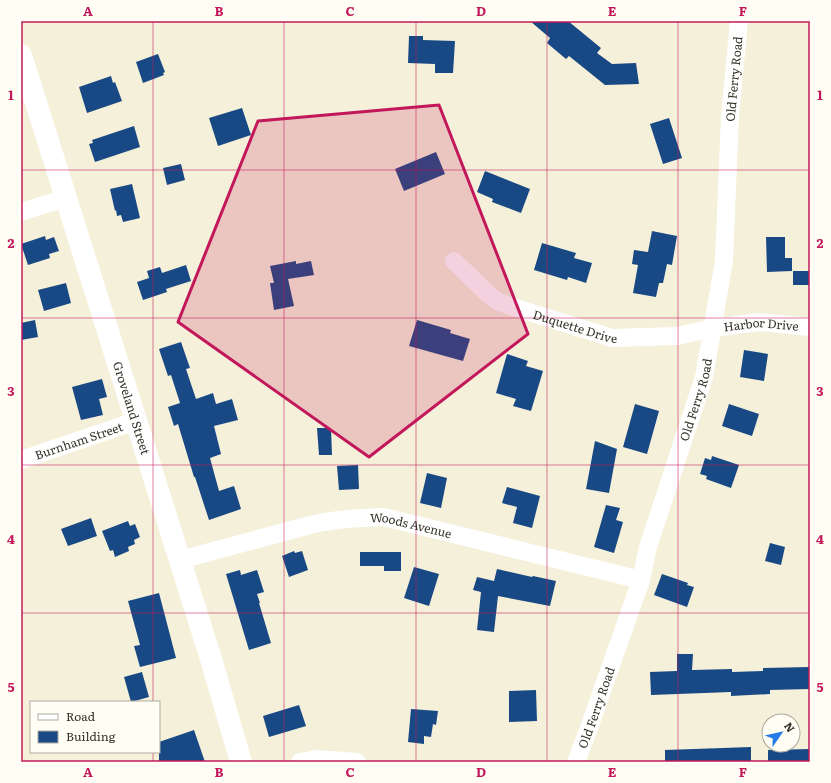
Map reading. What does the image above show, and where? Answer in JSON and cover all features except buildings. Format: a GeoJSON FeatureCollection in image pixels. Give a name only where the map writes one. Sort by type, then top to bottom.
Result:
{"type":"FeatureCollection","features":[{"type":"Feature","properties":{"kind":"main road","name":"Groveland Street"},"geometry":{"type":"LineString","coordinates":[[21,55],[211,659],[241,762]]}},
{"type":"Feature","properties":{"kind":"street","name":"Old Ferry Road"},"geometry":{"type":"LineString","coordinates":[[576,762],[641,580],[648,547],[704,377],[724,261],[730,116],[739,21]]}},
{"type":"Feature","properties":{"kind":"street"},"geometry":{"type":"LineString","coordinates":[[21,212],[66,198]]}},
{"type":"Feature","properties":{"kind":"street","name":"Duquette Drive"},"geometry":{"type":"LineString","coordinates":[[454,261],[478,285],[497,300],[513,308],[612,338],[677,336],[713,328]]}},
{"type":"Feature","properties":{"kind":"street","name":"Harbor Drive"},"geometry":{"type":"LineString","coordinates":[[713,328],[759,322],[810,327]]}},
{"type":"Feature","properties":{"kind":"street","name":"Burnham Street"},"geometry":{"type":"LineString","coordinates":[[21,460],[136,421]]}},
{"type":"Feature","properties":{"kind":"street","name":"Woods Avenue"},"geometry":{"type":"LineString","coordinates":[[180,560],[310,524],[329,520],[384,517],[641,580]]}},
{"type":"Feature","properties":{"kind":"street"},"geometry":{"type":"LineString","coordinates":[[300,762],[317,759],[357,762]]}},
{"type":"Feature","properties":{"kind":"highlighted area"},"geometry":{"type":"Polygon","coordinates":[[[439,105],[528,334],[369,457],[178,322],[258,121],[439,105]]]}}]}
